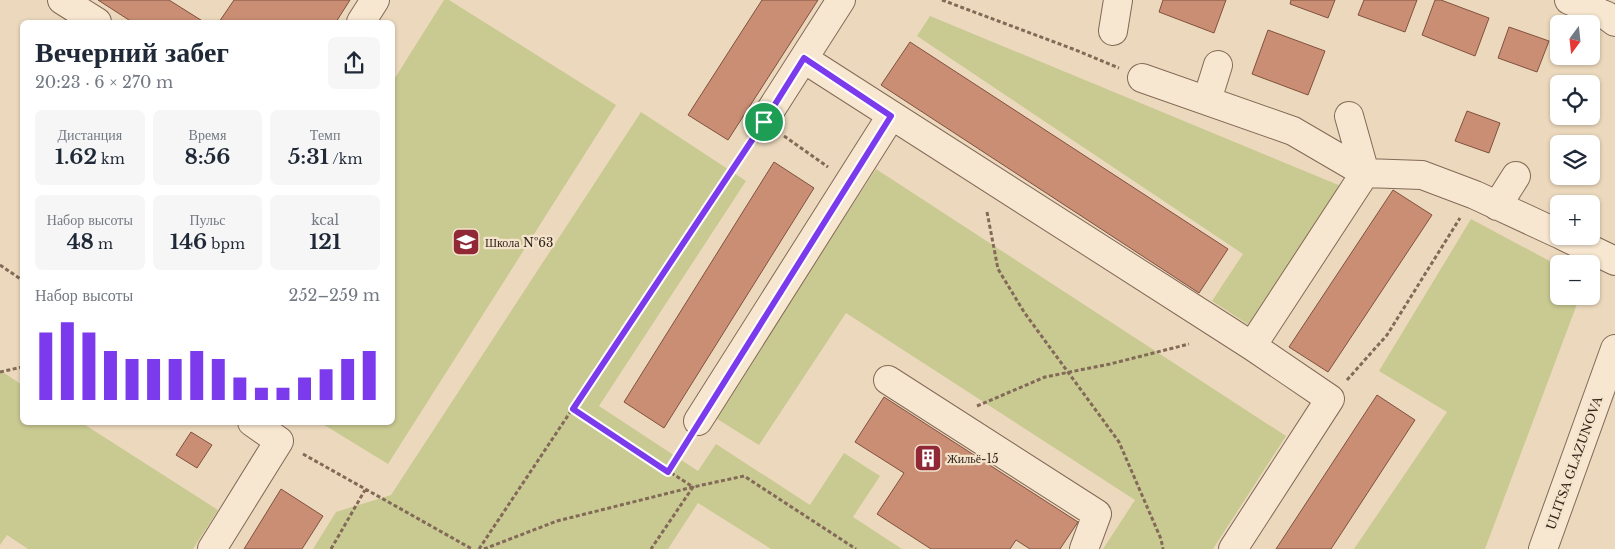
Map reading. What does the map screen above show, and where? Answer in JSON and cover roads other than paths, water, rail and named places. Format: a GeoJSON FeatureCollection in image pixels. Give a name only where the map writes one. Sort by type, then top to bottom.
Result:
{"type":"FeatureCollection","features":[{"type":"Feature","properties":{"kind":"street"},"geometry":{"type":"LineString","coordinates":[[62,0],[93,20]]}},
{"type":"Feature","properties":{"kind":"street"},"geometry":{"type":"LineString","coordinates":[[362,20],[375,0]]}},
{"type":"Feature","properties":{"kind":"street"},"geometry":{"type":"LineString","coordinates":[[764,122],[841,0]]}},
{"type":"Feature","properties":{"kind":"street"},"geometry":{"type":"LineString","coordinates":[[1114,31],[1118,0]]}},
{"type":"Feature","properties":{"kind":"street"},"geometry":{"type":"LineString","coordinates":[[1569,0],[1607,16],[1615,22]]}},
{"type":"Feature","properties":{"kind":"street"},"geometry":{"type":"LineString","coordinates":[[804,58],[891,116],[1252,346],[1330,400],[1233,549]]}},
{"type":"Feature","properties":{"kind":"street"},"geometry":{"type":"LineString","coordinates":[[1207,100],[1218,65]]}},
{"type":"Feature","properties":{"kind":"street"},"geometry":{"type":"LineString","coordinates":[[1142,78],[1293,132],[1365,173],[1422,175],[1486,200],[1550,230]]}},
{"type":"Feature","properties":{"kind":"street"},"geometry":{"type":"LineString","coordinates":[[698,421],[891,116]]}},
{"type":"Feature","properties":{"kind":"street"},"geometry":{"type":"LineString","coordinates":[[1252,346],[1365,173],[1349,116]]}},
{"type":"Feature","properties":{"kind":"street"},"geometry":{"type":"LineString","coordinates":[[1486,200],[1516,176]]}},
{"type":"Feature","properties":{"kind":"street"},"geometry":{"type":"LineString","coordinates":[[1582,245],[1615,260]]}},
{"type":"Feature","properties":{"kind":"street","name":"ULITSA GLAZUNOVA"},"geometry":{"type":"LineString","coordinates":[[1543,549],[1615,349]]}},
{"type":"Feature","properties":{"kind":"street"},"geometry":{"type":"LineString","coordinates":[[888,380],[1096,514],[1084,549]]}},
{"type":"Feature","properties":{"kind":"street"},"geometry":{"type":"LineString","coordinates":[[212,549],[280,441],[256,425]]}},
{"type":"Feature","properties":{"kind":"place","name":"Школа №63"},"geometry":{"type":"Point","coordinates":[466,242]}},
{"type":"Feature","properties":{"kind":"place","name":"Жильё-15"},"geometry":{"type":"Point","coordinates":[928,458]}}]}
